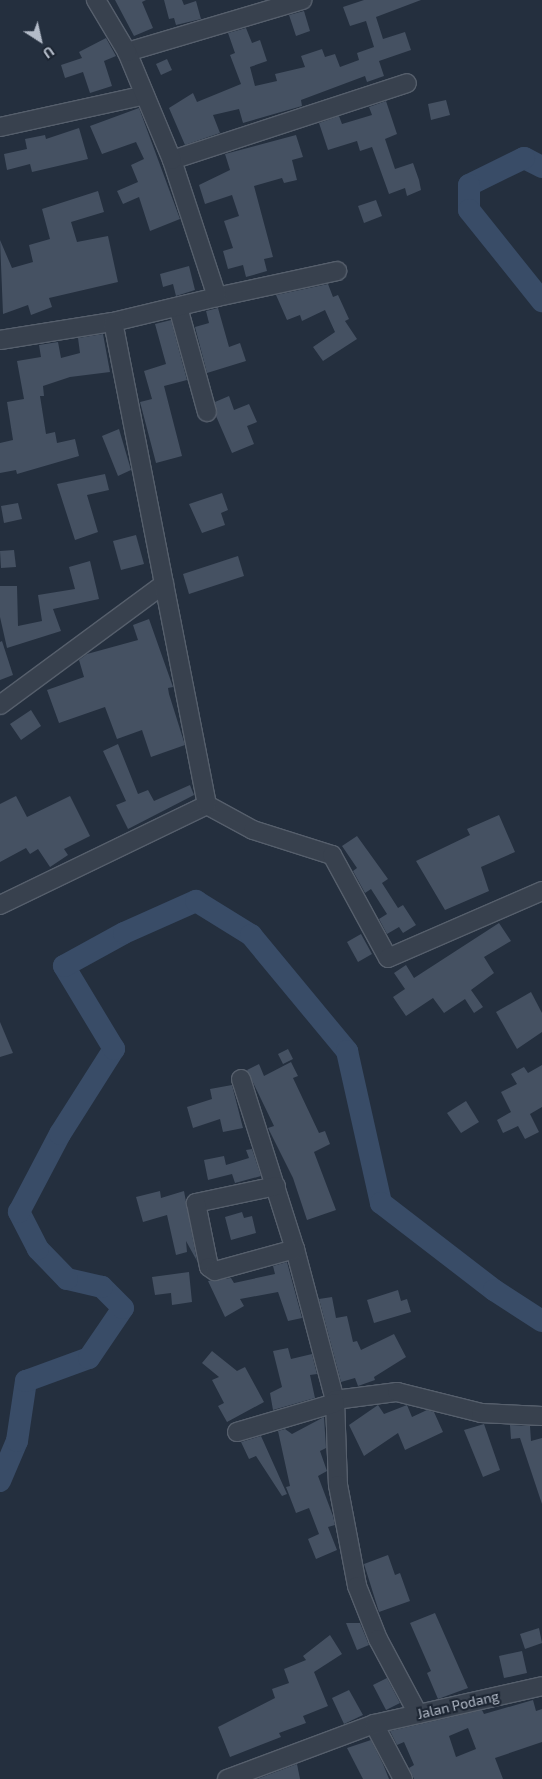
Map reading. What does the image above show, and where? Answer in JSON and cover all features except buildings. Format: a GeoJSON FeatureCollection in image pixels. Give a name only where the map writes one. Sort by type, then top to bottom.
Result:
{"type":"FeatureCollection","features":[{"type":"Feature","properties":{"kind":"street"},"geometry":{"type":"LineString","coordinates":[[96,0],[126,52],[172,160],[217,297]]}},
{"type":"Feature","properties":{"kind":"street"},"geometry":{"type":"LineString","coordinates":[[126,52],[302,0]]}},
{"type":"Feature","properties":{"kind":"street"},"geometry":{"type":"LineString","coordinates":[[172,160],[407,83]]}},
{"type":"Feature","properties":{"kind":"street"},"geometry":{"type":"LineString","coordinates":[[0,126],[145,95]]}},
{"type":"Feature","properties":{"kind":"street"},"geometry":{"type":"LineString","coordinates":[[0,340],[114,322],[337,271]]}},
{"type":"Feature","properties":{"kind":"street"},"geometry":{"type":"LineString","coordinates":[[178,307],[207,412]]}},
{"type":"Feature","properties":{"kind":"street"},"geometry":{"type":"LineString","coordinates":[[114,322],[207,804],[252,830],[332,855],[388,958],[542,891]]}},
{"type":"Feature","properties":{"kind":"street"},"geometry":{"type":"LineString","coordinates":[[0,705],[164,584]]}},
{"type":"Feature","properties":{"kind":"street"},"geometry":{"type":"LineString","coordinates":[[0,905],[207,804]]}},
{"type":"Feature","properties":{"kind":"street"},"geometry":{"type":"LineString","coordinates":[[241,1079],[295,1249],[335,1402],[338,1485],[357,1586],[378,1639],[418,1714]]}},
{"type":"Feature","properties":{"kind":"street"},"geometry":{"type":"LineString","coordinates":[[276,1186],[196,1203],[209,1267],[215,1271],[295,1249]]}},
{"type":"Feature","properties":{"kind":"street"},"geometry":{"type":"LineString","coordinates":[[237,1432],[335,1402],[397,1392],[481,1413],[542,1416]]}},
{"type":"Feature","properties":{"kind":"street","name":"Jalan Podang"},"geometry":{"type":"LineString","coordinates":[[227,1779],[374,1724],[542,1686]]}},
{"type":"Feature","properties":{"kind":"street"},"geometry":{"type":"LineString","coordinates":[[374,1724],[403,1779]]}},
{"type":"Feature","properties":{"kind":"waterway"},"geometry":{"type":"LineString","coordinates":[[542,167],[524,158],[469,185],[469,210],[542,301]]}},
{"type":"Feature","properties":{"kind":"waterway"},"geometry":{"type":"LineString","coordinates":[[0,1481],[17,1441],[26,1381],[89,1358],[123,1308],[102,1287],[67,1279],[38,1249],[19,1212],[60,1134],[114,1049],[64,966],[124,933],[196,901],[251,935],[347,1051],[381,1203],[494,1290],[542,1321]]}}]}
